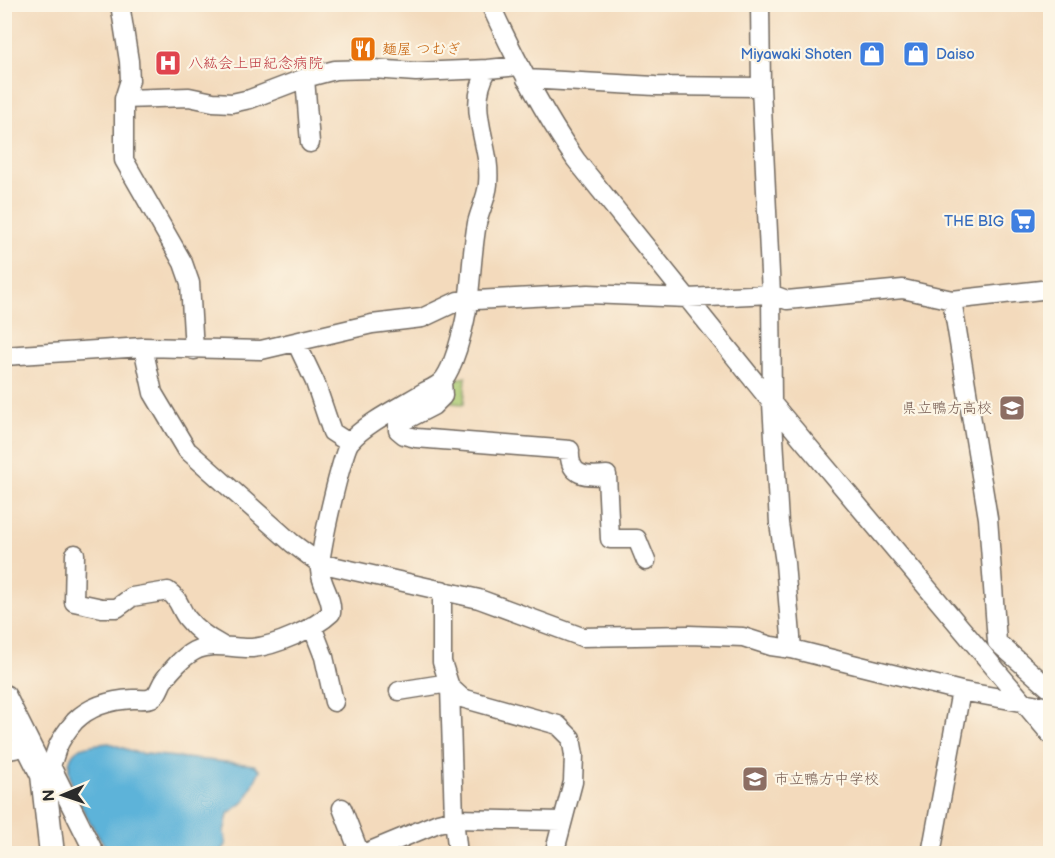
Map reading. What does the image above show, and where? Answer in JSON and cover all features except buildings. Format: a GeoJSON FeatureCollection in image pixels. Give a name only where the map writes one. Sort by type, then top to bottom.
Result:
{"type":"FeatureCollection","features":[{"type":"Feature","properties":{"kind":"main road"},"geometry":{"type":"LineString","coordinates":[[4,696],[30,746],[48,771],[51,854]]}},
{"type":"Feature","properties":{"kind":"street"},"geometry":{"type":"LineString","coordinates":[[120,4],[130,80],[124,99],[124,160],[183,263],[190,283],[194,350]]}},
{"type":"Feature","properties":{"kind":"street"},"geometry":{"type":"LineString","coordinates":[[490,4],[522,73],[551,124],[576,160],[772,403],[1050,734]]}},
{"type":"Feature","properties":{"kind":"street"},"geometry":{"type":"LineString","coordinates":[[760,4],[761,87],[771,294],[772,403],[779,523],[785,563],[792,649]]}},
{"type":"Feature","properties":{"kind":"street"},"geometry":{"type":"LineString","coordinates":[[124,99],[189,97],[232,103],[335,70],[373,69],[416,72],[488,69],[655,86],[761,87]]}},
{"type":"Feature","properties":{"kind":"street"},"geometry":{"type":"LineString","coordinates":[[488,69],[478,91],[477,114],[489,166],[488,187],[478,223],[470,301],[461,336],[442,382],[443,396],[434,406],[398,424],[398,430],[416,438],[570,450],[569,459],[574,469],[582,475],[607,476],[610,539],[637,539],[646,561]]}},
{"type":"Feature","properties":{"kind":"street"},"geometry":{"type":"LineString","coordinates":[[305,78],[310,143]]}},
{"type":"Feature","properties":{"kind":"street"},"geometry":{"type":"LineString","coordinates":[[4,356],[143,347],[261,350],[372,324],[422,318],[458,301],[588,294],[688,298],[771,294],[787,300],[903,289],[952,300],[1050,289]]}},
{"type":"Feature","properties":{"kind":"street"},"geometry":{"type":"LineString","coordinates":[[952,300],[988,518],[997,642],[1050,689]]}},
{"type":"Feature","properties":{"kind":"street"},"geometry":{"type":"LineString","coordinates":[[296,342],[318,390],[332,432],[349,443]]}},
{"type":"Feature","properties":{"kind":"street"},"geometry":{"type":"LineString","coordinates":[[143,347],[153,393],[187,450],[292,543],[319,563],[442,590],[496,605],[582,637],[743,637],[771,646],[792,649],[961,691],[1050,707]]}},
{"type":"Feature","properties":{"kind":"street"},"geometry":{"type":"LineString","coordinates":[[95,854],[59,779],[48,771],[58,746],[74,722],[83,714],[113,700],[152,698],[159,691],[164,680],[182,660],[194,651],[221,645],[252,648],[267,646],[312,626],[331,613],[332,605],[320,576],[319,563],[336,486],[349,443],[363,429],[442,382]]}},
{"type":"Feature","properties":{"kind":"street"},"geometry":{"type":"LineString","coordinates":[[75,554],[74,602],[102,608],[117,608],[132,597],[168,591],[174,595],[186,617],[201,634],[221,645]]}},
{"type":"Feature","properties":{"kind":"street"},"geometry":{"type":"LineString","coordinates":[[442,590],[442,662],[450,685],[454,819],[458,854]]}},
{"type":"Feature","properties":{"kind":"street"},"geometry":{"type":"LineString","coordinates":[[312,626],[324,657],[334,702]]}},
{"type":"Feature","properties":{"kind":"street"},"geometry":{"type":"LineString","coordinates":[[399,691],[450,685]]}},
{"type":"Feature","properties":{"kind":"street"},"geometry":{"type":"LineString","coordinates":[[450,685],[462,698],[558,725],[571,738],[574,755],[573,782],[554,854]]}},
{"type":"Feature","properties":{"kind":"street"},"geometry":{"type":"LineString","coordinates":[[931,854],[961,691]]}},
{"type":"Feature","properties":{"kind":"street"},"geometry":{"type":"LineString","coordinates":[[4,751],[30,746]]}},
{"type":"Feature","properties":{"kind":"street"},"geometry":{"type":"LineString","coordinates":[[342,808],[362,854],[438,823],[454,819],[562,821]]}},
{"type":"Feature","properties":{"kind":"green space"},"geometry":{"type":"Polygon","coordinates":[[[466,377],[464,404],[452,403],[448,381],[466,377]]]}},
{"type":"Feature","properties":{"kind":"water"},"geometry":{"type":"Polygon","coordinates":[[[109,743],[137,753],[254,765],[260,770],[245,801],[228,814],[224,832],[226,845],[220,853],[110,854],[79,802],[69,772],[70,759],[77,750],[88,745],[109,743]]]}},
{"type":"Feature","properties":{"kind":"place","name":"麺屋 つむぎ"},"geometry":{"type":"Point","coordinates":[363,49]}},
{"type":"Feature","properties":{"kind":"place","name":"Miyawaki Shoten"},"geometry":{"type":"Point","coordinates":[872,54]}},
{"type":"Feature","properties":{"kind":"place","name":"Daiso"},"geometry":{"type":"Point","coordinates":[916,54]}},
{"type":"Feature","properties":{"kind":"place","name":"八紘会上田紀念病院"},"geometry":{"type":"Point","coordinates":[168,63]}},
{"type":"Feature","properties":{"kind":"place","name":"THE BIG"},"geometry":{"type":"Point","coordinates":[1023,221]}},
{"type":"Feature","properties":{"kind":"place","name":"県立鴨方高校"},"geometry":{"type":"Point","coordinates":[1012,408]}},
{"type":"Feature","properties":{"kind":"place","name":"市立鴨方中学校"},"geometry":{"type":"Point","coordinates":[755,779]}}]}
